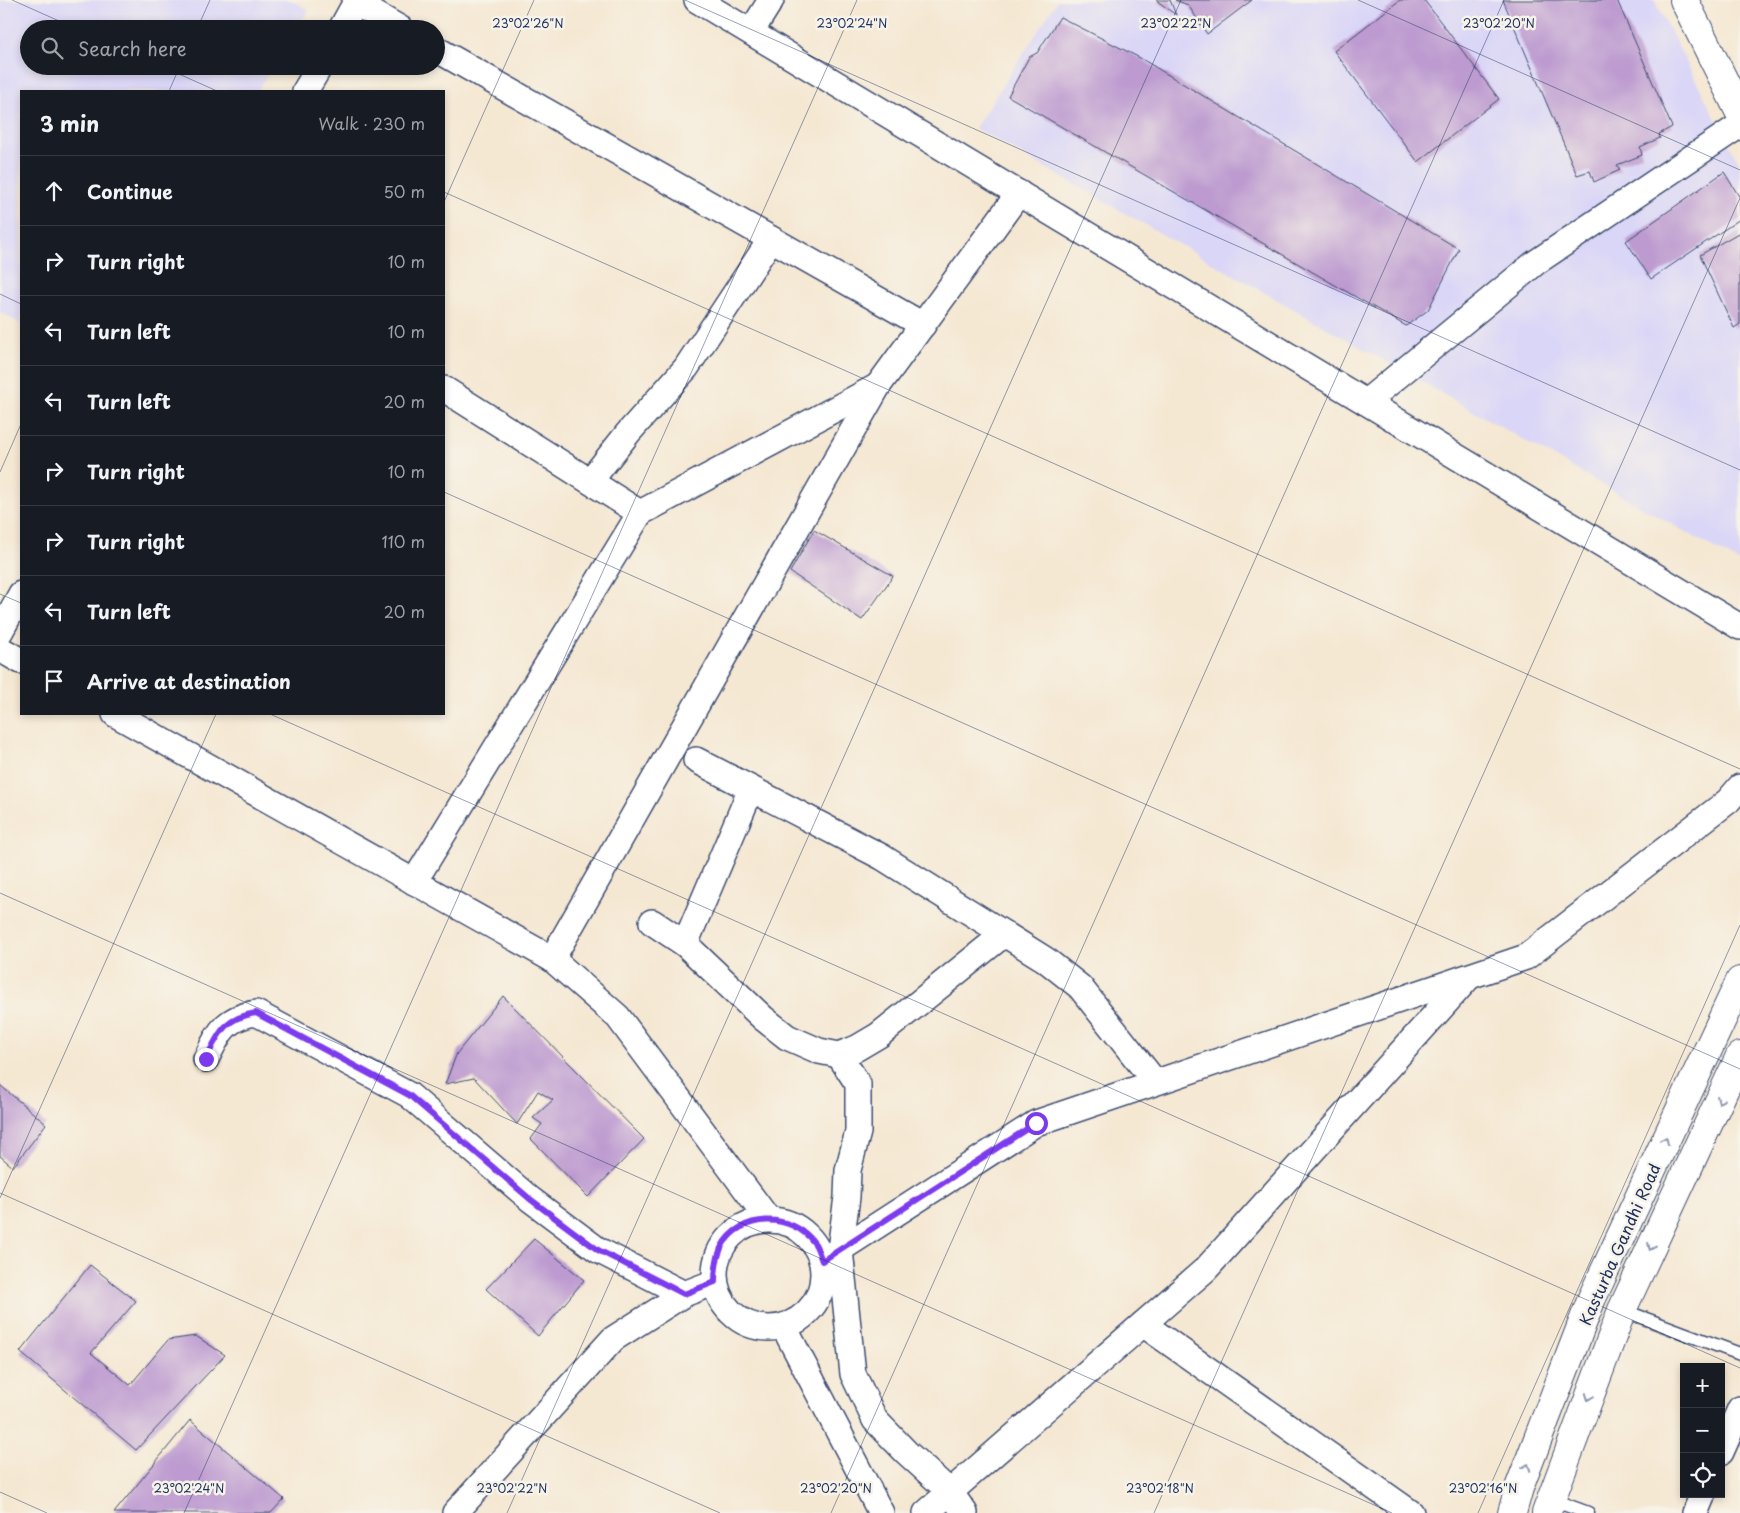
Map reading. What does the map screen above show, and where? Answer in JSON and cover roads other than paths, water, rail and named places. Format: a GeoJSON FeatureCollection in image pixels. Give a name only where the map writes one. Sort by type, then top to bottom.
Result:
{"type":"FeatureCollection","features":[{"type":"Feature","properties":{"kind":"main road"},"geometry":{"type":"LineString","coordinates":[[1684,0],[1740,113]]}},
{"type":"Feature","properties":{"kind":"main road","name":"Kasturba Gandhi Road"},"geometry":{"type":"LineString","coordinates":[[1512,1513],[1519,1488],[1592,1298],[1740,981]]}},
{"type":"Feature","properties":{"kind":"main road","name":"Kasturba Gandhi Road"},"geometry":{"type":"LineString","coordinates":[[1548,1506],[1622,1310],[1740,1056]]}},
{"type":"Feature","properties":{"kind":"street"},"geometry":{"type":"LineString","coordinates":[[697,0],[1740,627]]}},
{"type":"Feature","properties":{"kind":"street"},"geometry":{"type":"LineString","coordinates":[[751,32],[771,0]]}},
{"type":"Feature","properties":{"kind":"street"},"geometry":{"type":"LineString","coordinates":[[346,20],[356,1],[387,20]]}},
{"type":"Feature","properties":{"kind":"street"},"geometry":{"type":"LineString","coordinates":[[445,54],[923,324]]}},
{"type":"Feature","properties":{"kind":"street"},"geometry":{"type":"LineString","coordinates":[[306,90],[315,75]]}},
{"type":"Feature","properties":{"kind":"street"},"geometry":{"type":"LineString","coordinates":[[1366,402],[1535,263],[1740,124]]}},
{"type":"Feature","properties":{"kind":"street"},"geometry":{"type":"LineString","coordinates":[[552,959],[878,386],[1019,193]]}},
{"type":"Feature","properties":{"kind":"street"},"geometry":{"type":"LineString","coordinates":[[590,481],[628,433],[686,368],[771,239]]}},
{"type":"Feature","properties":{"kind":"street"},"geometry":{"type":"LineString","coordinates":[[414,882],[640,513],[878,386]]}},
{"type":"Feature","properties":{"kind":"street"},"geometry":{"type":"LineString","coordinates":[[445,390],[640,513]]}},
{"type":"Feature","properties":{"kind":"street"},"geometry":{"type":"LineString","coordinates":[[0,632],[20,596]]}},
{"type":"Feature","properties":{"kind":"street"},"geometry":{"type":"LineString","coordinates":[[0,649],[20,660]]}},
{"type":"Feature","properties":{"kind":"street"},"geometry":{"type":"LineString","coordinates":[[118,715],[552,959],[618,1017],[768,1219]]}},
{"type":"Feature","properties":{"kind":"street"},"geometry":{"type":"LineString","coordinates":[[696,760],[882,857],[1046,960],[1080,986],[1155,1082]]}},
{"type":"Feature","properties":{"kind":"street"},"geometry":{"type":"LineString","coordinates":[[831,1256],[1036,1123],[1526,957],[1728,800],[1740,787]]}},
{"type":"Feature","properties":{"kind":"street"},"geometry":{"type":"LineString","coordinates":[[685,944],[751,789]]}},
{"type":"Feature","properties":{"kind":"street"},"geometry":{"type":"LineString","coordinates":[[652,922],[685,944],[763,1018],[787,1037],[819,1051],[840,1055],[857,1048],[879,1035],[1004,934]]}},
{"type":"Feature","properties":{"kind":"street"},"geometry":{"type":"LineString","coordinates":[[926,1513],[1206,1269],[1470,976]]}},
{"type":"Feature","properties":{"kind":"street"},"geometry":{"type":"LineString","coordinates":[[206,1059],[221,1029],[241,1016],[256,1013],[409,1095],[530,1199],[598,1250],[684,1294]]}},
{"type":"Feature","properties":{"kind":"street"},"geometry":{"type":"LineString","coordinates":[[840,1055],[858,1084],[858,1132],[848,1170],[831,1256],[820,1295],[812,1309],[799,1320],[784,1327],[765,1329],[747,1325],[731,1315],[720,1300],[715,1282],[715,1264],[722,1246],[734,1232],[750,1223],[768,1219],[786,1222],[803,1231],[815,1244],[831,1256],[853,1374],[876,1420],[906,1452],[950,1492],[965,1513]]}},
{"type":"Feature","properties":{"kind":"street"},"geometry":{"type":"LineString","coordinates":[[455,1513],[613,1339],[684,1294],[715,1282]]}},
{"type":"Feature","properties":{"kind":"street"},"geometry":{"type":"LineString","coordinates":[[1143,1324],[1411,1513]]}},
{"type":"Feature","properties":{"kind":"street"},"geometry":{"type":"LineString","coordinates":[[784,1327],[881,1513]]}},
{"type":"Feature","properties":{"kind":"street"},"geometry":{"type":"LineString","coordinates":[[1725,1443],[1740,1409]]}},
{"type":"Feature","properties":{"kind":"street"},"geometry":{"type":"LineString","coordinates":[[1695,1513],[1701,1498]]}},
{"type":"Feature","properties":{"kind":"lane"},"geometry":{"type":"LineString","coordinates":[[1622,1310],[1740,1354]]}},
{"type":"Feature","properties":{"kind":"lane"},"geometry":{"type":"LineString","coordinates":[[1548,1506],[1588,1513]]}}]}
